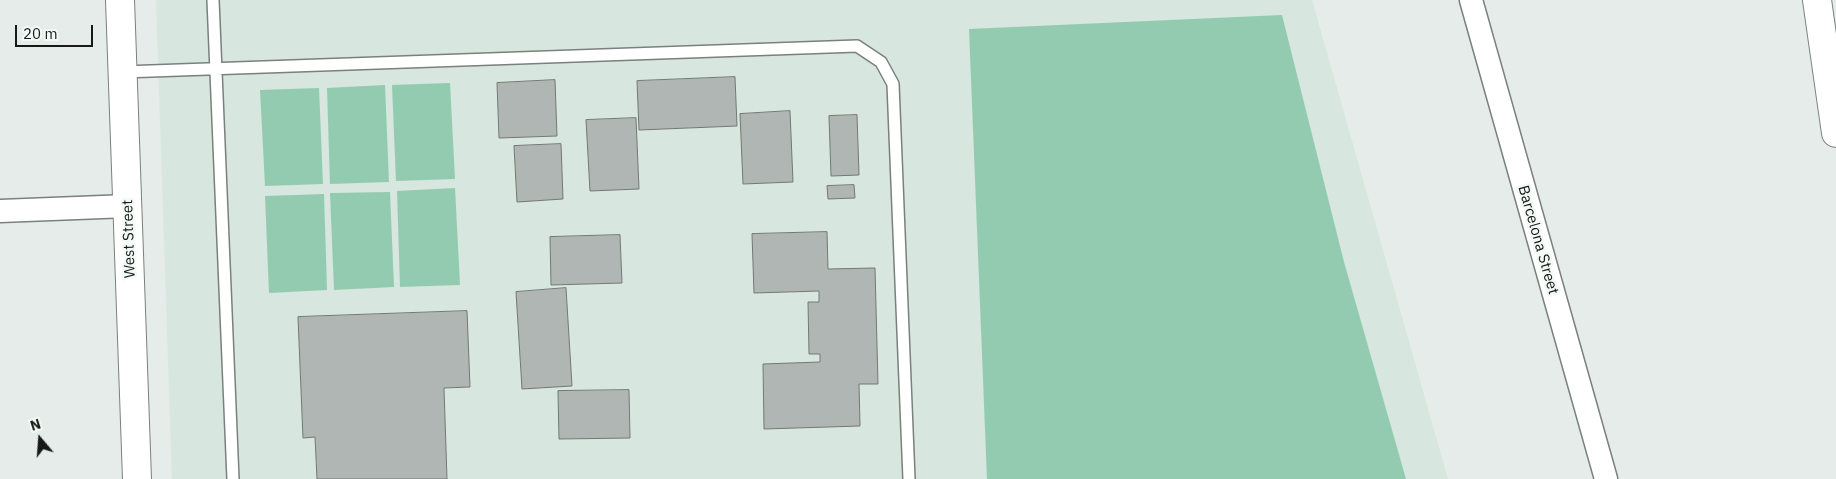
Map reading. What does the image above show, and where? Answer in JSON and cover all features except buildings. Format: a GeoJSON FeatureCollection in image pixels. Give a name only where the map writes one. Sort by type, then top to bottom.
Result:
{"type":"FeatureCollection","features":[{"type":"Feature","properties":{"kind":"street","name":"West Street"},"geometry":{"type":"LineString","coordinates":[[120,0],[137,479]]}},
{"type":"Feature","properties":{"kind":"street","name":"Barcelona Street"},"geometry":{"type":"LineString","coordinates":[[1471,0],[1606,479]]}},
{"type":"Feature","properties":{"kind":"street"},"geometry":{"type":"LineString","coordinates":[[1817,0],[1836,133]]}},
{"type":"Feature","properties":{"kind":"street"},"geometry":{"type":"LineString","coordinates":[[0,211],[128,206]]}},
{"type":"Feature","properties":{"kind":"lane"},"geometry":{"type":"LineString","coordinates":[[213,0],[233,479]]}},
{"type":"Feature","properties":{"kind":"lane"},"geometry":{"type":"LineString","coordinates":[[123,72],[857,46],[881,62],[893,84],[909,479]]}},
{"type":"Feature","properties":{"kind":"shaded area"},"geometry":{"type":"Polygon","coordinates":[[[156,0],[1312,0],[1448,479],[172,479],[156,0]]]}},
{"type":"Feature","properties":{"kind":"green space"},"geometry":{"type":"Polygon","coordinates":[[[1282,15],[1344,262],[1406,479],[987,479],[969,29],[1282,15]]]}},
{"type":"Feature","properties":{"kind":"green space"},"geometry":{"type":"Polygon","coordinates":[[[450,83],[455,179],[396,181],[392,85],[450,83]]]}},
{"type":"Feature","properties":{"kind":"green space"},"geometry":{"type":"Polygon","coordinates":[[[385,85],[389,182],[330,184],[327,88],[385,85]]]}},
{"type":"Feature","properties":{"kind":"green space"},"geometry":{"type":"Polygon","coordinates":[[[319,88],[323,184],[265,186],[260,90],[319,88]]]}},
{"type":"Feature","properties":{"kind":"green space"},"geometry":{"type":"Polygon","coordinates":[[[455,188],[460,285],[400,287],[397,191],[455,188]]]}},
{"type":"Feature","properties":{"kind":"green space"},"geometry":{"type":"Polygon","coordinates":[[[390,192],[394,287],[334,290],[330,193],[390,192]]]}},
{"type":"Feature","properties":{"kind":"green space"},"geometry":{"type":"Polygon","coordinates":[[[324,194],[327,290],[269,293],[265,196],[324,194]]]}}]}
